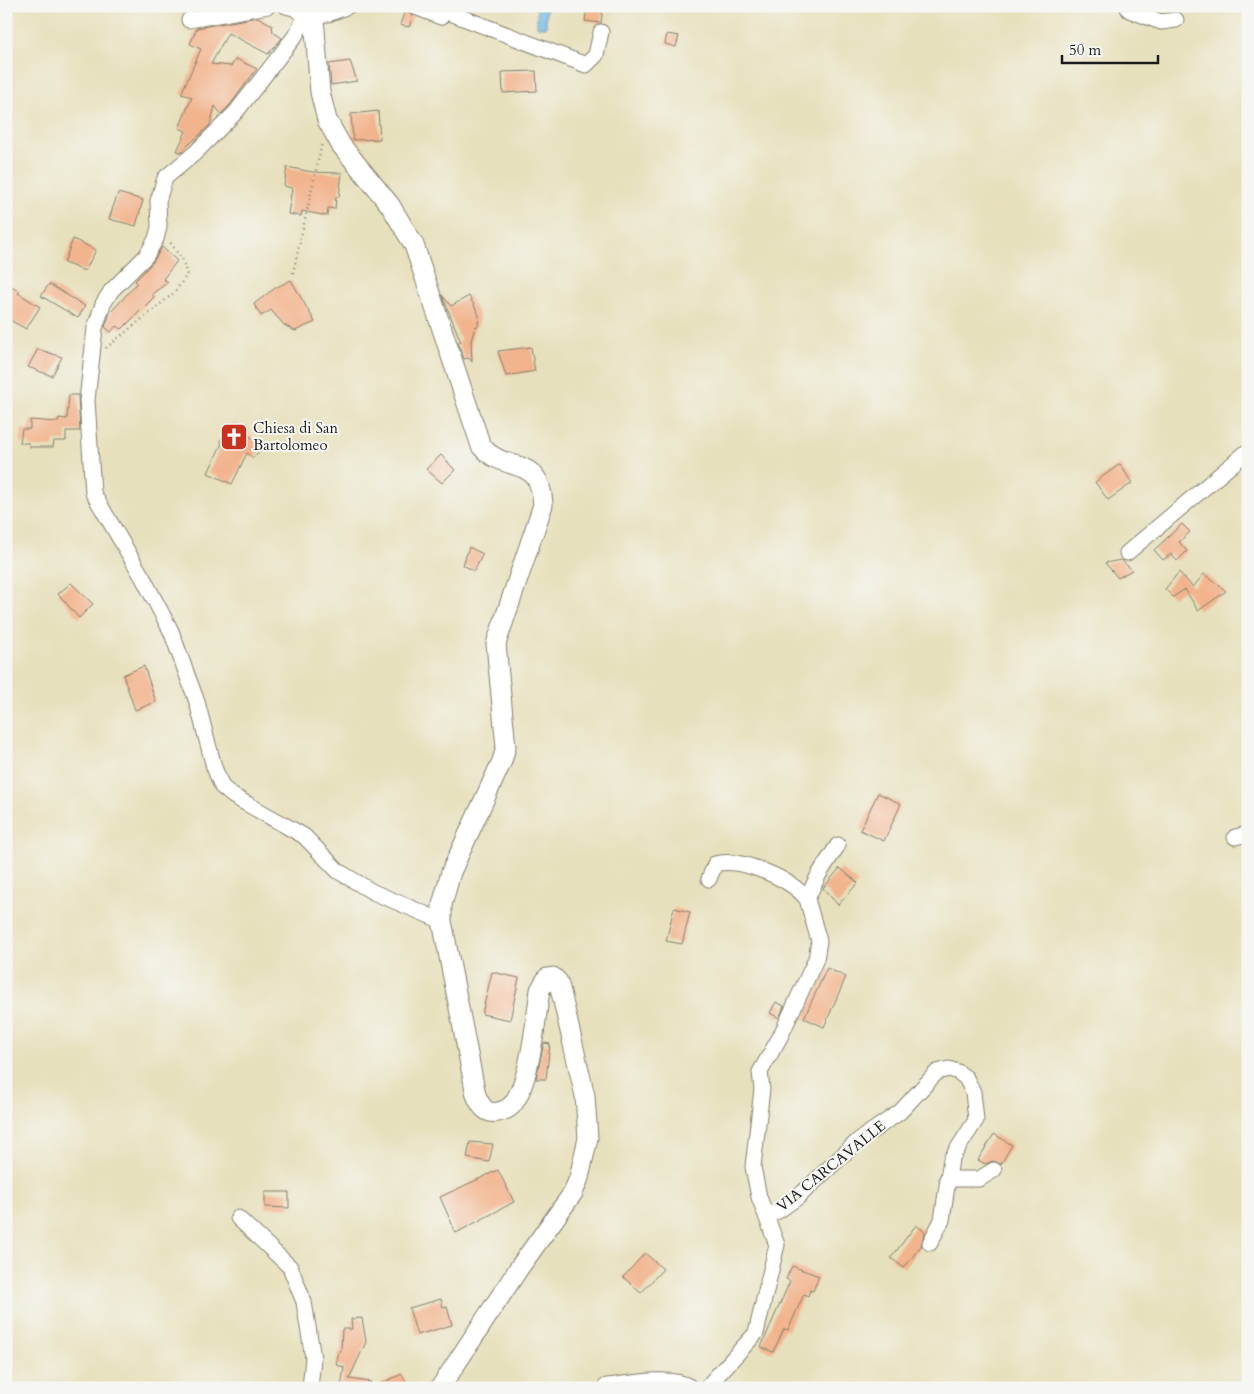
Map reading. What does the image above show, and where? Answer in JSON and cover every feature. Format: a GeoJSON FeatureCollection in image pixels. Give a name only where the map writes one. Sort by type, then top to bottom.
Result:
{"type":"FeatureCollection","features":[{"type":"Feature","properties":{"kind":"street"},"geometry":{"type":"LineString","coordinates":[[189,20],[268,6]]}},
{"type":"Feature","properties":{"kind":"street"},"geometry":{"type":"LineString","coordinates":[[286,6],[328,14],[348,6]]}},
{"type":"Feature","properties":{"kind":"street"},"geometry":{"type":"LineString","coordinates":[[336,6],[311,11],[295,36],[236,112],[195,153],[165,178],[158,201],[159,227],[156,238],[146,256],[111,291],[103,304],[95,328],[87,400],[93,494],[143,578],[171,631],[198,702],[214,767],[222,787],[233,796],[304,836],[338,871],[373,892],[442,921]]}},
{"type":"Feature","properties":{"kind":"street"},"geometry":{"type":"LineString","coordinates":[[413,6],[572,68]]}},
{"type":"Feature","properties":{"kind":"street"},"geometry":{"type":"LineString","coordinates":[[432,6],[586,65],[596,55],[601,32]]}},
{"type":"Feature","properties":{"kind":"street"},"geometry":{"type":"LineString","coordinates":[[1127,6],[1128,10],[1161,22],[1176,20]]}},
{"type":"Feature","properties":{"kind":"street"},"geometry":{"type":"LineString","coordinates":[[311,11],[320,92],[327,120],[341,145],[390,205],[414,245],[481,446],[499,460],[529,470],[536,475],[543,492],[543,505],[496,644],[506,747],[502,761],[444,891],[442,921],[476,1095],[480,1104],[486,1110],[494,1113],[505,1110],[516,1100],[525,1076],[540,990],[547,978],[553,977],[560,988],[582,1073],[588,1138],[584,1161],[573,1193],[440,1388]]}},
{"type":"Feature","properties":{"kind":"street"},"geometry":{"type":"LineString","coordinates":[[1127,554],[1248,451]]}},
{"type":"Feature","properties":{"kind":"street"},"geometry":{"type":"LineString","coordinates":[[807,899],[819,874],[838,845]]}},
{"type":"Feature","properties":{"kind":"street","name":"VIA CARCAVALLE"},"geometry":{"type":"LineString","coordinates":[[706,1388],[756,1333],[777,1246],[766,1216],[753,1167],[762,1089],[760,1072],[780,1038],[816,959],[820,941],[807,899],[792,883],[732,862],[715,864],[709,879]]}},
{"type":"Feature","properties":{"kind":"street","name":"VIA CARCAVALLE"},"geometry":{"type":"LineString","coordinates":[[766,1216],[778,1211],[798,1197],[859,1140],[900,1112],[937,1072],[949,1069],[958,1072],[966,1078],[974,1092],[976,1120],[951,1158],[942,1220],[930,1243]]}},
{"type":"Feature","properties":{"kind":"street"},"geometry":{"type":"LineString","coordinates":[[947,1179],[979,1179],[994,1170]]}},
{"type":"Feature","properties":{"kind":"street"},"geometry":{"type":"LineString","coordinates":[[238,1218],[290,1266],[304,1302],[313,1358],[310,1388]]}},
{"type":"Feature","properties":{"kind":"street"},"geometry":{"type":"LineString","coordinates":[[607,1388],[672,1383],[688,1388]]}},
{"type":"Feature","properties":{"kind":"path"},"geometry":{"type":"LineString","coordinates":[[293,273],[327,120]]}},
{"type":"Feature","properties":{"kind":"path"},"geometry":{"type":"LineString","coordinates":[[91,358],[121,337],[174,293],[187,275],[183,261],[159,227]]}},
{"type":"Feature","properties":{"kind":"water"},"geometry":{"type":"Polygon","coordinates":[[[537,7],[546,8],[546,27],[537,27],[537,7]]]}},
{"type":"Feature","properties":{"kind":"building"},"geometry":{"type":"Polygon","coordinates":[[[587,6],[603,6],[601,23],[585,21],[587,6]]]}},
{"type":"Feature","properties":{"kind":"building"},"geometry":{"type":"Polygon","coordinates":[[[405,10],[413,16],[409,27],[400,25],[405,10]]]}},
{"type":"Feature","properties":{"kind":"building"},"geometry":{"type":"Polygon","coordinates":[[[258,17],[272,25],[273,32],[282,38],[268,54],[228,33],[211,64],[231,66],[236,59],[257,69],[229,106],[221,114],[215,106],[210,125],[181,152],[177,151],[186,131],[179,128],[192,97],[181,94],[201,49],[190,44],[197,28],[258,17]]]}},
{"type":"Feature","properties":{"kind":"building"},"geometry":{"type":"Polygon","coordinates":[[[667,34],[679,36],[676,47],[665,44],[667,34]]]}},
{"type":"Feature","properties":{"kind":"building"},"geometry":{"type":"Polygon","coordinates":[[[350,61],[357,81],[331,85],[329,64],[350,61]]]}},
{"type":"Feature","properties":{"kind":"building"},"geometry":{"type":"Polygon","coordinates":[[[536,71],[537,91],[503,93],[502,72],[536,71]]]}},
{"type":"Feature","properties":{"kind":"building"},"geometry":{"type":"Polygon","coordinates":[[[378,111],[380,139],[353,140],[351,114],[378,111]]]}},
{"type":"Feature","properties":{"kind":"building"},"geometry":{"type":"Polygon","coordinates":[[[287,167],[312,172],[342,173],[339,197],[336,197],[335,209],[328,208],[327,216],[302,211],[301,216],[288,214],[292,188],[284,186],[287,167]]]}},
{"type":"Feature","properties":{"kind":"building"},"geometry":{"type":"Polygon","coordinates":[[[118,193],[143,200],[136,226],[109,219],[118,193]]]}},
{"type":"Feature","properties":{"kind":"building"},"geometry":{"type":"Polygon","coordinates":[[[73,239],[96,250],[85,271],[64,263],[73,239]]]}},
{"type":"Feature","properties":{"kind":"building"},"geometry":{"type":"Polygon","coordinates":[[[162,247],[177,261],[163,279],[168,282],[152,294],[154,297],[122,329],[116,326],[111,332],[105,327],[110,313],[137,283],[135,281],[153,262],[162,247]]]}},
{"type":"Feature","properties":{"kind":"building"},"geometry":{"type":"Polygon","coordinates":[[[291,280],[315,322],[295,331],[284,325],[271,310],[261,316],[254,304],[275,288],[291,280]]]}},
{"type":"Feature","properties":{"kind":"building"},"geometry":{"type":"Polygon","coordinates":[[[6,283],[20,291],[18,293],[40,307],[26,329],[6,318],[6,283]]]}},
{"type":"Feature","properties":{"kind":"building"},"geometry":{"type":"Polygon","coordinates":[[[49,284],[85,306],[78,318],[41,296],[49,284]]]}},
{"type":"Feature","properties":{"kind":"building"},"geometry":{"type":"Polygon","coordinates":[[[442,295],[451,306],[469,296],[479,315],[478,326],[475,327],[471,341],[472,362],[469,358],[464,359],[458,342],[461,342],[442,295]]]}},
{"type":"Feature","properties":{"kind":"building"},"geometry":{"type":"Polygon","coordinates":[[[531,347],[535,371],[506,376],[498,351],[531,347]]]}},
{"type":"Feature","properties":{"kind":"building"},"geometry":{"type":"Polygon","coordinates":[[[38,349],[62,357],[52,376],[28,367],[38,349]]]}},
{"type":"Feature","properties":{"kind":"building"},"geometry":{"type":"Polygon","coordinates":[[[69,395],[78,395],[80,431],[66,431],[66,441],[54,441],[53,447],[30,447],[29,443],[20,443],[22,429],[30,429],[30,420],[58,422],[59,418],[67,419],[69,395]]]}},
{"type":"Feature","properties":{"kind":"building"},"geometry":{"type":"Polygon","coordinates":[[[234,423],[263,447],[253,458],[247,453],[232,484],[208,473],[222,443],[220,441],[234,423]]]}},
{"type":"Feature","properties":{"kind":"building"},"geometry":{"type":"Polygon","coordinates":[[[441,455],[455,470],[442,483],[426,469],[441,455]]]}},
{"type":"Feature","properties":{"kind":"building"},"geometry":{"type":"Polygon","coordinates":[[[1120,464],[1132,483],[1108,500],[1095,482],[1120,464]]]}},
{"type":"Feature","properties":{"kind":"building"},"geometry":{"type":"Polygon","coordinates":[[[1182,524],[1190,532],[1179,542],[1187,551],[1177,561],[1171,554],[1163,560],[1154,550],[1182,524]]]}},
{"type":"Feature","properties":{"kind":"building"},"geometry":{"type":"Polygon","coordinates":[[[469,547],[483,554],[474,571],[463,565],[469,547]]]}},
{"type":"Feature","properties":{"kind":"building"},"geometry":{"type":"Polygon","coordinates":[[[1121,560],[1132,570],[1118,578],[1105,563],[1121,560]]]}},
{"type":"Feature","properties":{"kind":"building"},"geometry":{"type":"Polygon","coordinates":[[[1179,572],[1193,587],[1204,574],[1226,591],[1198,611],[1185,589],[1173,597],[1165,589],[1179,572]]]}},
{"type":"Feature","properties":{"kind":"building"},"geometry":{"type":"Polygon","coordinates":[[[71,583],[93,604],[79,618],[58,594],[71,583]]]}},
{"type":"Feature","properties":{"kind":"building"},"geometry":{"type":"Polygon","coordinates":[[[144,666],[156,702],[135,710],[123,675],[144,666]]]}},
{"type":"Feature","properties":{"kind":"building"},"geometry":{"type":"Polygon","coordinates":[[[878,793],[901,804],[884,841],[860,830],[878,793]]]}},
{"type":"Feature","properties":{"kind":"building"},"geometry":{"type":"Polygon","coordinates":[[[840,868],[858,883],[838,905],[823,888],[840,868]]]}},
{"type":"Feature","properties":{"kind":"building"},"geometry":{"type":"Polygon","coordinates":[[[674,908],[690,912],[682,944],[666,941],[674,908]]]}},
{"type":"Feature","properties":{"kind":"building"},"geometry":{"type":"Polygon","coordinates":[[[827,968],[846,977],[824,1027],[804,1018],[827,968]]]}},
{"type":"Feature","properties":{"kind":"building"},"geometry":{"type":"Polygon","coordinates":[[[492,972],[519,978],[510,1020],[482,1014],[492,972]]]}},
{"type":"Feature","properties":{"kind":"building"},"geometry":{"type":"Polygon","coordinates":[[[776,1002],[784,1006],[779,1018],[770,1013],[776,1002]]]}},
{"type":"Feature","properties":{"kind":"building"},"geometry":{"type":"Polygon","coordinates":[[[544,1043],[550,1044],[546,1079],[536,1079],[544,1043]]]}},
{"type":"Feature","properties":{"kind":"building"},"geometry":{"type":"Polygon","coordinates":[[[994,1134],[1012,1145],[1001,1164],[993,1161],[985,1164],[978,1160],[994,1134]]]}},
{"type":"Feature","properties":{"kind":"building"},"geometry":{"type":"Polygon","coordinates":[[[470,1142],[493,1144],[489,1162],[467,1158],[470,1142]]]}},
{"type":"Feature","properties":{"kind":"building"},"geometry":{"type":"Polygon","coordinates":[[[498,1170],[514,1202],[456,1233],[440,1197],[498,1170]]]}},
{"type":"Feature","properties":{"kind":"building"},"geometry":{"type":"Polygon","coordinates":[[[265,1192],[289,1192],[289,1208],[265,1207],[265,1192]]]}},
{"type":"Feature","properties":{"kind":"building"},"geometry":{"type":"Polygon","coordinates":[[[916,1225],[925,1232],[921,1246],[904,1268],[891,1258],[916,1225]]]}},
{"type":"Feature","properties":{"kind":"building"},"geometry":{"type":"Polygon","coordinates":[[[645,1253],[663,1269],[641,1293],[623,1277],[645,1253]]]}},
{"type":"Feature","properties":{"kind":"building"},"geometry":{"type":"Polygon","coordinates":[[[792,1266],[819,1276],[813,1291],[810,1290],[808,1296],[804,1294],[788,1330],[784,1329],[773,1352],[761,1347],[790,1281],[786,1279],[792,1266]]]}},
{"type":"Feature","properties":{"kind":"building"},"geometry":{"type":"Polygon","coordinates":[[[441,1299],[443,1307],[447,1307],[452,1325],[417,1335],[409,1308],[441,1299]]]}},
{"type":"Feature","properties":{"kind":"building"},"geometry":{"type":"Polygon","coordinates":[[[362,1318],[366,1342],[349,1379],[371,1382],[371,1388],[341,1388],[344,1367],[336,1365],[339,1351],[341,1351],[342,1329],[352,1329],[351,1319],[362,1318]]]}},
{"type":"Feature","properties":{"kind":"building"},"geometry":{"type":"Polygon","coordinates":[[[402,1374],[409,1388],[371,1388],[402,1374]]]}},
{"type":"Feature","properties":{"kind":"place","name":"Chiesa di San Bartolomeo"},"geometry":{"type":"Point","coordinates":[234,437]}}]}
